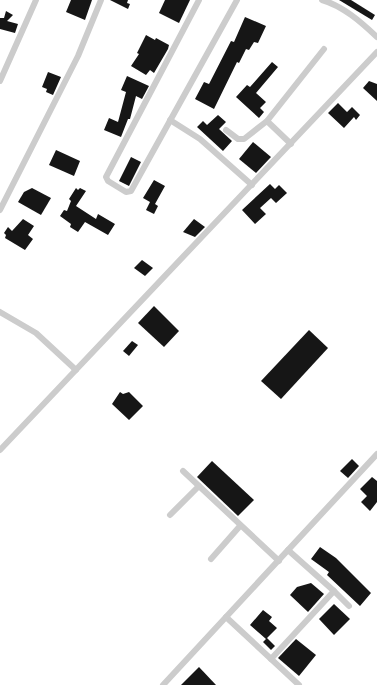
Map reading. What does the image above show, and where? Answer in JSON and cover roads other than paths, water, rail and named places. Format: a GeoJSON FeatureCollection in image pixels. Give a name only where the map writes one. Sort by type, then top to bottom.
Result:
{"type":"FeatureCollection","features":[{"type":"Feature","properties":{"kind":"street"},"geometry":{"type":"LineString","coordinates":[[0,81],[36,0]]}},
{"type":"Feature","properties":{"kind":"street"},"geometry":{"type":"LineString","coordinates":[[0,210],[78,56],[101,0]]}},
{"type":"Feature","properties":{"kind":"street"},"geometry":{"type":"LineString","coordinates":[[198,0],[106,177],[108,181],[126,192],[131,191],[237,0]]}},
{"type":"Feature","properties":{"kind":"street"},"geometry":{"type":"LineString","coordinates":[[322,0],[332,1],[360,21],[377,37]]}},
{"type":"Feature","properties":{"kind":"street"},"geometry":{"type":"LineString","coordinates":[[226,130],[238,139],[244,139],[267,121],[324,49]]}},
{"type":"Feature","properties":{"kind":"street"},"geometry":{"type":"LineString","coordinates":[[0,450],[377,52]]}},
{"type":"Feature","properties":{"kind":"street"},"geometry":{"type":"LineString","coordinates":[[170,120],[200,139],[252,185]]}},
{"type":"Feature","properties":{"kind":"street"},"geometry":{"type":"LineString","coordinates":[[267,121],[291,144]]}},
{"type":"Feature","properties":{"kind":"street"},"geometry":{"type":"LineString","coordinates":[[0,312],[36,333],[76,370]]}},
{"type":"Feature","properties":{"kind":"street"},"geometry":{"type":"LineString","coordinates":[[163,685],[377,454]]}},
{"type":"Feature","properties":{"kind":"street"},"geometry":{"type":"LineString","coordinates":[[183,471],[279,561]]}},
{"type":"Feature","properties":{"kind":"street"},"geometry":{"type":"LineString","coordinates":[[170,515],[199,486]]}},
{"type":"Feature","properties":{"kind":"street"},"geometry":{"type":"LineString","coordinates":[[211,559],[240,526]]}},
{"type":"Feature","properties":{"kind":"street"},"geometry":{"type":"LineString","coordinates":[[288,550],[349,606]]}},
{"type":"Feature","properties":{"kind":"street"},"geometry":{"type":"LineString","coordinates":[[271,659],[334,591]]}},
{"type":"Feature","properties":{"kind":"street"},"geometry":{"type":"LineString","coordinates":[[226,617],[299,685]]}}]}
